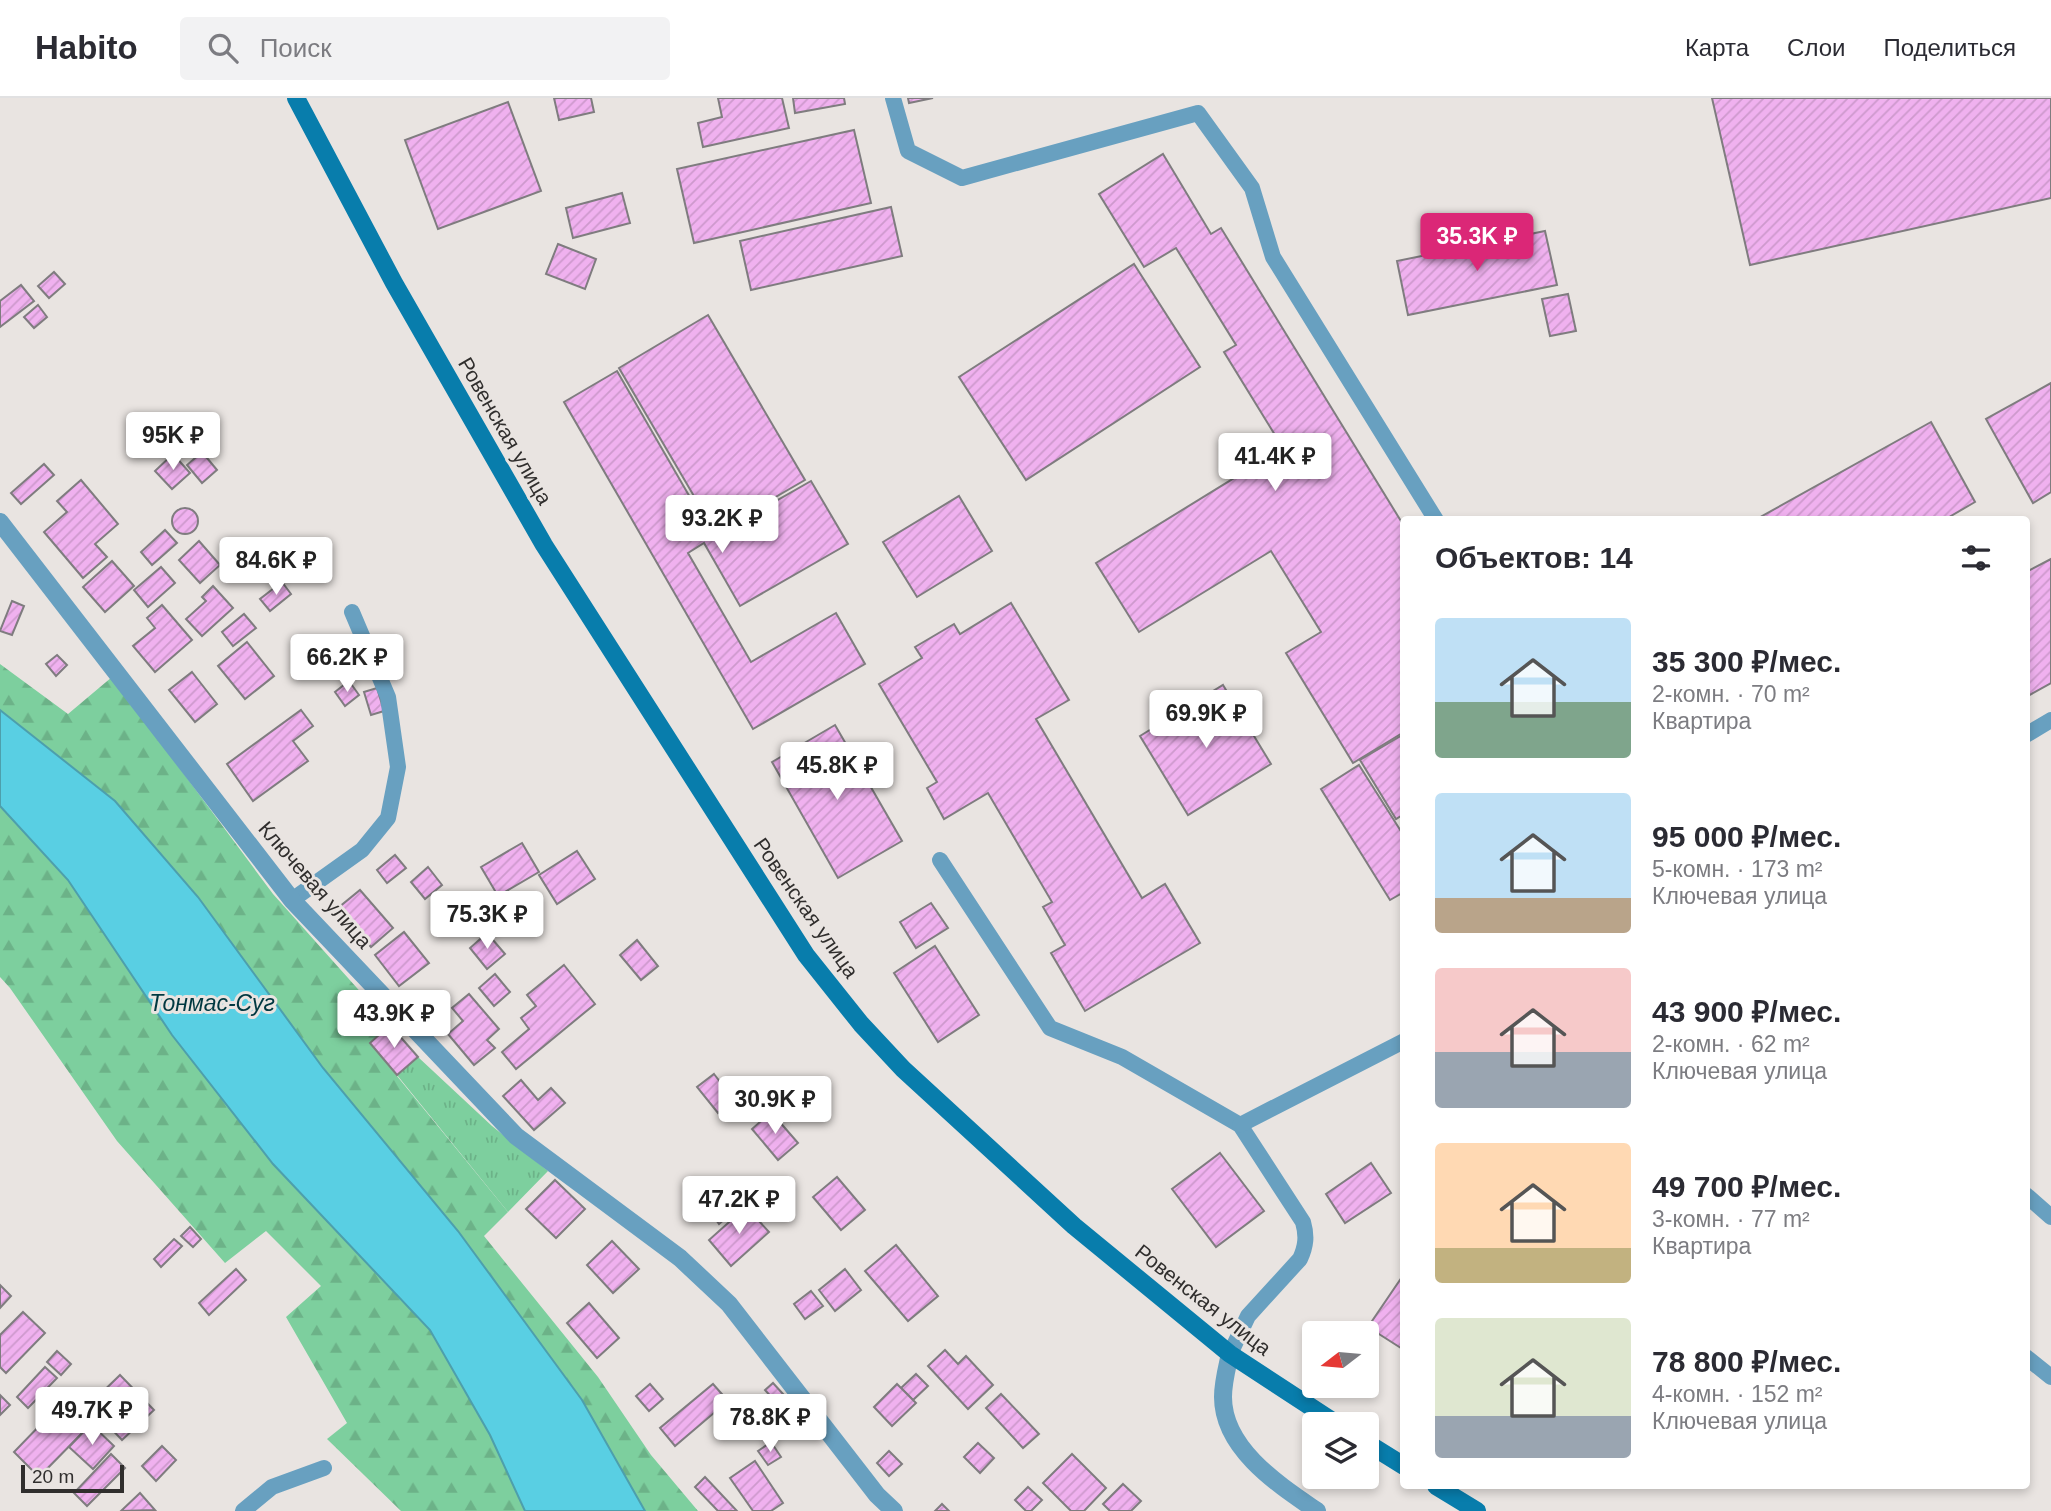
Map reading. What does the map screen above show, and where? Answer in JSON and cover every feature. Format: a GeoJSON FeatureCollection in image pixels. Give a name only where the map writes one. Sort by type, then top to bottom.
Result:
{"type":"FeatureCollection","features":[{"type":"Feature","properties":{"kind":"main road","name":"Ровенская улица"},"geometry":{"type":"LineString","coordinates":[[296,98],[394,283],[544,545],[806,955],[861,1024],[903,1069],[1074,1226],[1230,1354],[1318,1412]]}},
{"type":"Feature","properties":{"kind":"main road"},"geometry":{"type":"LineString","coordinates":[[1379,1450],[1400,1464]]}},
{"type":"Feature","properties":{"kind":"main road"},"geometry":{"type":"LineString","coordinates":[[1441,1489],[1477,1511]]}},
{"type":"Feature","properties":{"kind":"street","name":"Ключевая улица"},"geometry":{"type":"LineString","coordinates":[[0,522],[292,900],[516,1136],[680,1258],[729,1304],[877,1495],[894,1511]]}},
{"type":"Feature","properties":{"kind":"street"},"geometry":{"type":"LineString","coordinates":[[1230,1354],[1223,1400],[1238,1442],[1270,1479],[1317,1511]]}},
{"type":"Feature","properties":{"kind":"lane"},"geometry":{"type":"LineString","coordinates":[[893,98],[908,151],[962,178],[1198,113],[1252,188],[1273,257],[1434,516]]}},
{"type":"Feature","properties":{"kind":"lane"},"geometry":{"type":"LineString","coordinates":[[292,900],[362,850],[388,818],[398,766],[388,697],[352,612]]}},
{"type":"Feature","properties":{"kind":"lane"},"geometry":{"type":"LineString","coordinates":[[2030,733],[2051,720]]}},
{"type":"Feature","properties":{"kind":"lane"},"geometry":{"type":"LineString","coordinates":[[940,860],[1050,1028],[1122,1057],[1240,1125],[1303,1222],[1305,1248],[1300,1259],[1248,1316],[1230,1354]]}},
{"type":"Feature","properties":{"kind":"lane"},"geometry":{"type":"LineString","coordinates":[[1240,1125],[1400,1043]]}},
{"type":"Feature","properties":{"kind":"lane"},"geometry":{"type":"LineString","coordinates":[[2030,1199],[2051,1217]]}},
{"type":"Feature","properties":{"kind":"lane"},"geometry":{"type":"LineString","coordinates":[[2030,1360],[2051,1377]]}},
{"type":"Feature","properties":{"kind":"lane"},"geometry":{"type":"LineString","coordinates":[[243,1511],[272,1487],[324,1468]]}},
{"type":"Feature","properties":{"kind":"green space"},"geometry":{"type":"Polygon","coordinates":[[[0,664],[68,714],[112,677],[273,894],[390,1025],[370,1043],[508,1212],[484,1236],[598,1377],[651,1455],[698,1511],[645,1511],[582,1400],[458,1231],[323,1068],[198,897],[115,801],[0,710],[0,664]]]}},
{"type":"Feature","properties":{"kind":"green space"},"geometry":{"type":"Polygon","coordinates":[[[0,806],[68,880],[172,1035],[273,1164],[430,1330],[490,1435],[525,1511],[401,1511],[327,1439],[347,1423],[286,1317],[321,1286],[266,1231],[225,1263],[117,1141],[0,977],[0,806]]]}},
{"type":"Feature","properties":{"kind":"green space"},"geometry":{"type":"Polygon","coordinates":[[[418,1057],[492,1126],[548,1171],[508,1212],[397,1075],[418,1057]]]}},
{"type":"Feature","properties":{"kind":"water","name":"Тонмас-Суг"},"geometry":{"type":"Polygon","coordinates":[[[0,710],[115,801],[198,897],[323,1068],[458,1231],[582,1400],[645,1511],[525,1511],[490,1435],[430,1330],[273,1164],[172,1035],[68,880],[0,806],[0,710]]]}},
{"type":"Feature","properties":{"kind":"building"},"geometry":{"type":"Polygon","coordinates":[[[554,98],[591,98],[594,112],[559,120],[554,98]]]}},
{"type":"Feature","properties":{"kind":"building"},"geometry":{"type":"Polygon","coordinates":[[[718,98],[782,98],[789,128],[703,147],[698,123],[722,117],[718,98]]]}},
{"type":"Feature","properties":{"kind":"building"},"geometry":{"type":"Polygon","coordinates":[[[793,98],[844,98],[845,104],[795,113],[793,98]]]}},
{"type":"Feature","properties":{"kind":"building"},"geometry":{"type":"Polygon","coordinates":[[[908,98],[933,98],[909,103],[908,98]]]}},
{"type":"Feature","properties":{"kind":"building"},"geometry":{"type":"Polygon","coordinates":[[[1712,98],[2051,98],[2051,198],[1750,265],[1712,98]]]}},
{"type":"Feature","properties":{"kind":"building"},"geometry":{"type":"Polygon","coordinates":[[[508,102],[541,191],[438,229],[405,140],[508,102]]]}},
{"type":"Feature","properties":{"kind":"building"},"geometry":{"type":"Polygon","coordinates":[[[854,130],[871,203],[694,243],[677,169],[854,130]]]}},
{"type":"Feature","properties":{"kind":"building"},"geometry":{"type":"Polygon","coordinates":[[[1163,154],[1211,234],[1221,228],[1400,519],[1400,734],[1353,763],[1286,653],[1321,632],[1271,551],[1139,632],[1096,563],[1283,448],[1224,352],[1236,345],[1176,248],[1144,267],[1099,194],[1163,154]]]}},
{"type":"Feature","properties":{"kind":"building"},"geometry":{"type":"Polygon","coordinates":[[[622,193],[630,223],[573,238],[566,208],[622,193]]]}},
{"type":"Feature","properties":{"kind":"building"},"geometry":{"type":"Polygon","coordinates":[[[891,207],[902,256],[751,290],[740,241],[891,207]]]}},
{"type":"Feature","properties":{"kind":"building"},"geometry":{"type":"Polygon","coordinates":[[[1545,231],[1557,285],[1408,315],[1397,261],[1545,231]]]}},
{"type":"Feature","properties":{"kind":"building"},"geometry":{"type":"Polygon","coordinates":[[[558,244],[596,259],[585,289],[546,274],[558,244]]]}},
{"type":"Feature","properties":{"kind":"building"},"geometry":{"type":"Polygon","coordinates":[[[1134,264],[1200,367],[1026,480],[959,377],[1134,264]]]}},
{"type":"Feature","properties":{"kind":"building"},"geometry":{"type":"Polygon","coordinates":[[[54,272],[65,284],[49,298],[38,286],[54,272]]]}},
{"type":"Feature","properties":{"kind":"building"},"geometry":{"type":"Polygon","coordinates":[[[21,285],[34,301],[0,327],[0,301],[21,285]]]}},
{"type":"Feature","properties":{"kind":"building"},"geometry":{"type":"Polygon","coordinates":[[[1568,294],[1576,331],[1550,336],[1542,299],[1568,294]]]}},
{"type":"Feature","properties":{"kind":"building"},"geometry":{"type":"Polygon","coordinates":[[[38,305],[47,317],[34,328],[24,317],[38,305]]]}},
{"type":"Feature","properties":{"kind":"building"},"geometry":{"type":"Polygon","coordinates":[[[708,315],[805,480],[715,532],[619,368],[708,315]]]}},
{"type":"Feature","properties":{"kind":"building"},"geometry":{"type":"Polygon","coordinates":[[[617,371],[713,537],[811,481],[848,544],[740,606],[704,543],[688,553],[751,662],[836,613],[865,664],[753,729],[564,402],[617,371]]]}},
{"type":"Feature","properties":{"kind":"building"},"geometry":{"type":"Polygon","coordinates":[[[2051,383],[2051,492],[2033,503],[1986,419],[2051,383]]]}},
{"type":"Feature","properties":{"kind":"building"},"geometry":{"type":"Polygon","coordinates":[[[1931,422],[1975,502],[1951,516],[1762,516],[1931,422]]]}},
{"type":"Feature","properties":{"kind":"building"},"geometry":{"type":"Polygon","coordinates":[[[202,452],[217,470],[202,483],[187,465],[202,452]]]}},
{"type":"Feature","properties":{"kind":"building"},"geometry":{"type":"Polygon","coordinates":[[[173,454],[190,473],[172,489],[155,471],[173,454]]]}},
{"type":"Feature","properties":{"kind":"building"},"geometry":{"type":"Polygon","coordinates":[[[44,464],[54,475],[21,504],[11,493],[44,464]]]}},
{"type":"Feature","properties":{"kind":"building"},"geometry":{"type":"Polygon","coordinates":[[[81,480],[118,524],[95,544],[107,557],[83,578],[44,532],[67,512],[57,501],[81,480]]]}},
{"type":"Feature","properties":{"kind":"building"},"geometry":{"type":"Polygon","coordinates":[[[959,496],[992,551],[917,597],[883,542],[959,496]]]}},
{"type":"Feature","properties":{"kind":"building"},"geometry":{"type":"Polygon","coordinates":[[[185,508],[195,511],[198,521],[195,531],[185,534],[175,531],[172,521],[175,511],[185,508]]]}},
{"type":"Feature","properties":{"kind":"building"},"geometry":{"type":"Polygon","coordinates":[[[165,530],[177,543],[152,565],[141,552],[165,530]]]}},
{"type":"Feature","properties":{"kind":"building"},"geometry":{"type":"Polygon","coordinates":[[[199,541],[220,565],[200,583],[179,560],[199,541]]]}},
{"type":"Feature","properties":{"kind":"building"},"geometry":{"type":"Polygon","coordinates":[[[2051,559],[2051,683],[2030,695],[2030,570],[2051,559]]]}},
{"type":"Feature","properties":{"kind":"building"},"geometry":{"type":"Polygon","coordinates":[[[112,561],[134,586],[105,612],[83,587],[112,561]]]}},
{"type":"Feature","properties":{"kind":"building"},"geometry":{"type":"Polygon","coordinates":[[[161,567],[175,583],[148,607],[134,590],[161,567]]]}},
{"type":"Feature","properties":{"kind":"building"},"geometry":{"type":"Polygon","coordinates":[[[282,582],[291,594],[270,611],[260,599],[282,582]]]}},
{"type":"Feature","properties":{"kind":"building"},"geometry":{"type":"Polygon","coordinates":[[[213,586],[233,608],[202,636],[186,619],[206,601],[202,597],[213,586]]]}},
{"type":"Feature","properties":{"kind":"building"},"geometry":{"type":"Polygon","coordinates":[[[12,601],[24,606],[12,635],[0,631],[12,601]]]}},
{"type":"Feature","properties":{"kind":"building"},"geometry":{"type":"Polygon","coordinates":[[[1011,603],[1069,700],[1036,719],[1142,898],[1165,884],[1200,943],[1085,1011],[1051,953],[1065,945],[1043,907],[1052,902],[988,793],[944,819],[927,788],[937,782],[879,684],[922,658],[915,647],[954,624],[960,634],[1011,603]]]}},
{"type":"Feature","properties":{"kind":"building"},"geometry":{"type":"Polygon","coordinates":[[[162,605],[192,640],[155,672],[133,646],[155,628],[147,618],[162,605]]]}},
{"type":"Feature","properties":{"kind":"building"},"geometry":{"type":"Polygon","coordinates":[[[244,614],[256,628],[233,646],[222,632],[244,614]]]}},
{"type":"Feature","properties":{"kind":"building"},"geometry":{"type":"Polygon","coordinates":[[[247,642],[274,676],[245,699],[218,666],[247,642]]]}},
{"type":"Feature","properties":{"kind":"building"},"geometry":{"type":"Polygon","coordinates":[[[57,655],[67,665],[56,676],[46,664],[57,655]]]}},
{"type":"Feature","properties":{"kind":"building"},"geometry":{"type":"Polygon","coordinates":[[[192,672],[217,704],[195,722],[169,690],[192,672]]]}},
{"type":"Feature","properties":{"kind":"building"},"geometry":{"type":"Polygon","coordinates":[[[349,681],[359,695],[345,706],[335,692],[349,681]]]}},
{"type":"Feature","properties":{"kind":"building"},"geometry":{"type":"Polygon","coordinates":[[[1223,685],[1271,764],[1188,815],[1140,736],[1223,685]]]}},
{"type":"Feature","properties":{"kind":"building"},"geometry":{"type":"Polygon","coordinates":[[[377,688],[384,711],[371,715],[364,692],[377,688]]]}},
{"type":"Feature","properties":{"kind":"building"},"geometry":{"type":"Polygon","coordinates":[[[301,710],[313,726],[293,741],[308,761],[253,801],[227,764],[301,710]]]}},
{"type":"Feature","properties":{"kind":"building"},"geometry":{"type":"Polygon","coordinates":[[[835,725],[902,841],[838,878],[772,762],[835,725]]]}},
{"type":"Feature","properties":{"kind":"building"},"geometry":{"type":"Polygon","coordinates":[[[1400,736],[1400,816],[1396,819],[1360,760],[1400,736]]]}},
{"type":"Feature","properties":{"kind":"building"},"geometry":{"type":"Polygon","coordinates":[[[1359,765],[1400,830],[1400,894],[1390,900],[1321,789],[1359,765]]]}},
{"type":"Feature","properties":{"kind":"building"},"geometry":{"type":"Polygon","coordinates":[[[522,843],[539,872],[498,896],[481,867],[522,843]]]}},
{"type":"Feature","properties":{"kind":"building"},"geometry":{"type":"Polygon","coordinates":[[[577,851],[595,879],[557,904],[539,875],[577,851]]]}},
{"type":"Feature","properties":{"kind":"building"},"geometry":{"type":"Polygon","coordinates":[[[395,855],[406,868],[387,883],[377,870],[395,855]]]}},
{"type":"Feature","properties":{"kind":"building"},"geometry":{"type":"Polygon","coordinates":[[[428,867],[442,885],[425,899],[411,882],[428,867]]]}},
{"type":"Feature","properties":{"kind":"building"},"geometry":{"type":"Polygon","coordinates":[[[360,890],[393,928],[371,947],[338,908],[360,890]]]}},
{"type":"Feature","properties":{"kind":"building"},"geometry":{"type":"Polygon","coordinates":[[[931,903],[948,928],[916,948],[900,922],[931,903]]]}},
{"type":"Feature","properties":{"kind":"building"},"geometry":{"type":"Polygon","coordinates":[[[404,932],[429,963],[399,986],[375,955],[404,932]]]}},
{"type":"Feature","properties":{"kind":"building"},"geometry":{"type":"Polygon","coordinates":[[[487,933],[505,954],[487,969],[470,948],[487,933]]]}},
{"type":"Feature","properties":{"kind":"building"},"geometry":{"type":"Polygon","coordinates":[[[637,940],[658,966],[641,980],[620,955],[637,940]]]}},
{"type":"Feature","properties":{"kind":"building"},"geometry":{"type":"Polygon","coordinates":[[[935,946],[979,1015],[938,1042],[894,973],[935,946]]]}},
{"type":"Feature","properties":{"kind":"building"},"geometry":{"type":"Polygon","coordinates":[[[564,965],[595,1004],[516,1069],[502,1052],[529,1029],[521,1018],[536,1006],[527,995],[564,965]]]}},
{"type":"Feature","properties":{"kind":"building"},"geometry":{"type":"Polygon","coordinates":[[[495,974],[510,992],[494,1006],[479,988],[495,974]]]}},
{"type":"Feature","properties":{"kind":"building"},"geometry":{"type":"Polygon","coordinates":[[[469,994],[499,1029],[487,1040],[495,1048],[474,1065],[448,1034],[463,1021],[452,1008],[469,994]]]}},
{"type":"Feature","properties":{"kind":"building"},"geometry":{"type":"Polygon","coordinates":[[[390,1025],[418,1057],[397,1075],[370,1043],[390,1025]]]}},
{"type":"Feature","properties":{"kind":"building"},"geometry":{"type":"Polygon","coordinates":[[[714,1074],[734,1100],[718,1113],[697,1087],[714,1074]]]}},
{"type":"Feature","properties":{"kind":"building"},"geometry":{"type":"Polygon","coordinates":[[[521,1080],[538,1100],[551,1088],[565,1103],[534,1130],[503,1096],[521,1080]]]}},
{"type":"Feature","properties":{"kind":"building"},"geometry":{"type":"Polygon","coordinates":[[[771,1112],[798,1143],[778,1160],[752,1129],[771,1112]]]}},
{"type":"Feature","properties":{"kind":"building"},"geometry":{"type":"Polygon","coordinates":[[[1220,1153],[1264,1211],[1216,1247],[1172,1189],[1220,1153]]]}},
{"type":"Feature","properties":{"kind":"building"},"geometry":{"type":"Polygon","coordinates":[[[1371,1163],[1391,1193],[1345,1223],[1326,1194],[1371,1163]]]}},
{"type":"Feature","properties":{"kind":"building"},"geometry":{"type":"Polygon","coordinates":[[[837,1177],[865,1210],[841,1230],[813,1197],[837,1177]]]}},
{"type":"Feature","properties":{"kind":"building"},"geometry":{"type":"Polygon","coordinates":[[[555,1180],[585,1209],[556,1238],[526,1209],[555,1180]]]}},
{"type":"Feature","properties":{"kind":"building"},"geometry":{"type":"Polygon","coordinates":[[[728,1204],[734,1211],[719,1224],[714,1217],[728,1204]]]}},
{"type":"Feature","properties":{"kind":"building"},"geometry":{"type":"Polygon","coordinates":[[[746,1207],[769,1232],[731,1266],[709,1240],[746,1207]]]}},
{"type":"Feature","properties":{"kind":"building"},"geometry":{"type":"Polygon","coordinates":[[[190,1227],[201,1239],[193,1247],[181,1236],[190,1227]]]}},
{"type":"Feature","properties":{"kind":"building"},"geometry":{"type":"Polygon","coordinates":[[[174,1239],[182,1246],[161,1267],[154,1259],[174,1239]]]}},
{"type":"Feature","properties":{"kind":"building"},"geometry":{"type":"Polygon","coordinates":[[[612,1241],[639,1269],[613,1293],[587,1265],[612,1241]]]}},
{"type":"Feature","properties":{"kind":"building"},"geometry":{"type":"Polygon","coordinates":[[[896,1245],[938,1296],[908,1321],[865,1271],[896,1245]]]}},
{"type":"Feature","properties":{"kind":"building"},"geometry":{"type":"Polygon","coordinates":[[[236,1269],[246,1280],[209,1315],[199,1303],[236,1269]]]}},
{"type":"Feature","properties":{"kind":"building"},"geometry":{"type":"Polygon","coordinates":[[[845,1269],[861,1290],[835,1311],[819,1290],[845,1269]]]}},
{"type":"Feature","properties":{"kind":"building"},"geometry":{"type":"Polygon","coordinates":[[[1400,1280],[1400,1347],[1379,1334],[1379,1321],[1372,1321],[1400,1280]]]}},
{"type":"Feature","properties":{"kind":"building"},"geometry":{"type":"Polygon","coordinates":[[[0,1285],[11,1296],[0,1308],[0,1285]]]}},
{"type":"Feature","properties":{"kind":"building"},"geometry":{"type":"Polygon","coordinates":[[[811,1291],[823,1306],[805,1319],[794,1304],[811,1291]]]}},
{"type":"Feature","properties":{"kind":"building"},"geometry":{"type":"Polygon","coordinates":[[[589,1303],[619,1338],[597,1358],[567,1323],[589,1303]]]}},
{"type":"Feature","properties":{"kind":"building"},"geometry":{"type":"Polygon","coordinates":[[[23,1312],[45,1333],[6,1373],[0,1367],[0,1335],[23,1312]]]}},
{"type":"Feature","properties":{"kind":"building"},"geometry":{"type":"Polygon","coordinates":[[[945,1350],[958,1364],[966,1356],[993,1385],[968,1409],[928,1366],[945,1350]]]}},
{"type":"Feature","properties":{"kind":"building"},"geometry":{"type":"Polygon","coordinates":[[[57,1351],[71,1364],[61,1375],[47,1362],[57,1351]]]}},
{"type":"Feature","properties":{"kind":"building"},"geometry":{"type":"Polygon","coordinates":[[[45,1367],[57,1378],[28,1408],[17,1397],[45,1367]]]}},
{"type":"Feature","properties":{"kind":"building"},"geometry":{"type":"Polygon","coordinates":[[[916,1374],[928,1386],[913,1400],[901,1388],[916,1374]]]}},
{"type":"Feature","properties":{"kind":"building"},"geometry":{"type":"Polygon","coordinates":[[[120,1375],[154,1410],[122,1440],[89,1405],[120,1375]]]}},
{"type":"Feature","properties":{"kind":"building"},"geometry":{"type":"Polygon","coordinates":[[[773,1383],[783,1394],[775,1401],[765,1390],[773,1383]]]}},
{"type":"Feature","properties":{"kind":"building"},"geometry":{"type":"Polygon","coordinates":[[[650,1384],[663,1399],[649,1411],[636,1396],[650,1384]]]}},
{"type":"Feature","properties":{"kind":"building"},"geometry":{"type":"Polygon","coordinates":[[[713,1384],[728,1401],[675,1446],[660,1428],[713,1384]]]}},
{"type":"Feature","properties":{"kind":"building"},"geometry":{"type":"Polygon","coordinates":[[[897,1384],[916,1403],[892,1426],[874,1407],[897,1384]]]}},
{"type":"Feature","properties":{"kind":"building"},"geometry":{"type":"Polygon","coordinates":[[[56,1390],[91,1424],[39,1477],[14,1452],[47,1418],[38,1409],[56,1390]]]}},
{"type":"Feature","properties":{"kind":"building"},"geometry":{"type":"Polygon","coordinates":[[[1001,1394],[1039,1434],[1023,1448],[986,1408],[1001,1394]]]}},
{"type":"Feature","properties":{"kind":"building"},"geometry":{"type":"Polygon","coordinates":[[[0,1395],[10,1405],[0,1415],[0,1395]]]}},
{"type":"Feature","properties":{"kind":"building"},"geometry":{"type":"Polygon","coordinates":[[[91,1424],[114,1446],[93,1469],[69,1447],[91,1424]]]}},
{"type":"Feature","properties":{"kind":"building"},"geometry":{"type":"Polygon","coordinates":[[[771,1442],[781,1457],[768,1465],[758,1451],[771,1442]]]}},
{"type":"Feature","properties":{"kind":"building"},"geometry":{"type":"Polygon","coordinates":[[[978,1443],[994,1458],[980,1473],[964,1457],[978,1443]]]}},
{"type":"Feature","properties":{"kind":"building"},"geometry":{"type":"Polygon","coordinates":[[[162,1446],[176,1460],[156,1481],[142,1466],[162,1446]]]}},
{"type":"Feature","properties":{"kind":"building"},"geometry":{"type":"Polygon","coordinates":[[[889,1451],[902,1464],[889,1476],[877,1463],[889,1451]]]}},
{"type":"Feature","properties":{"kind":"building"},"geometry":{"type":"Polygon","coordinates":[[[111,1454],[125,1468],[87,1506],[74,1493],[111,1454]]]}},
{"type":"Feature","properties":{"kind":"building"},"geometry":{"type":"Polygon","coordinates":[[[1072,1454],[1106,1488],[1084,1511],[1071,1511],[1043,1483],[1072,1454]]]}},
{"type":"Feature","properties":{"kind":"building"},"geometry":{"type":"Polygon","coordinates":[[[755,1461],[783,1503],[771,1511],[753,1511],[730,1478],[755,1461]]]}},
{"type":"Feature","properties":{"kind":"building"},"geometry":{"type":"Polygon","coordinates":[[[705,1477],[737,1511],[718,1511],[695,1487],[705,1477]]]}},
{"type":"Feature","properties":{"kind":"building"},"geometry":{"type":"Polygon","coordinates":[[[1123,1484],[1141,1501],[1131,1511],[1110,1511],[1103,1504],[1123,1484]]]}},
{"type":"Feature","properties":{"kind":"building"},"geometry":{"type":"Polygon","coordinates":[[[1028,1487],[1042,1500],[1031,1511],[1026,1511],[1015,1500],[1028,1487]]]}},
{"type":"Feature","properties":{"kind":"building"},"geometry":{"type":"Polygon","coordinates":[[[140,1493],[155,1510],[121,1511],[140,1493]]]}},
{"type":"Feature","properties":{"kind":"building"},"geometry":{"type":"Polygon","coordinates":[[[942,1504],[949,1511],[935,1511],[942,1504]]]}}]}
